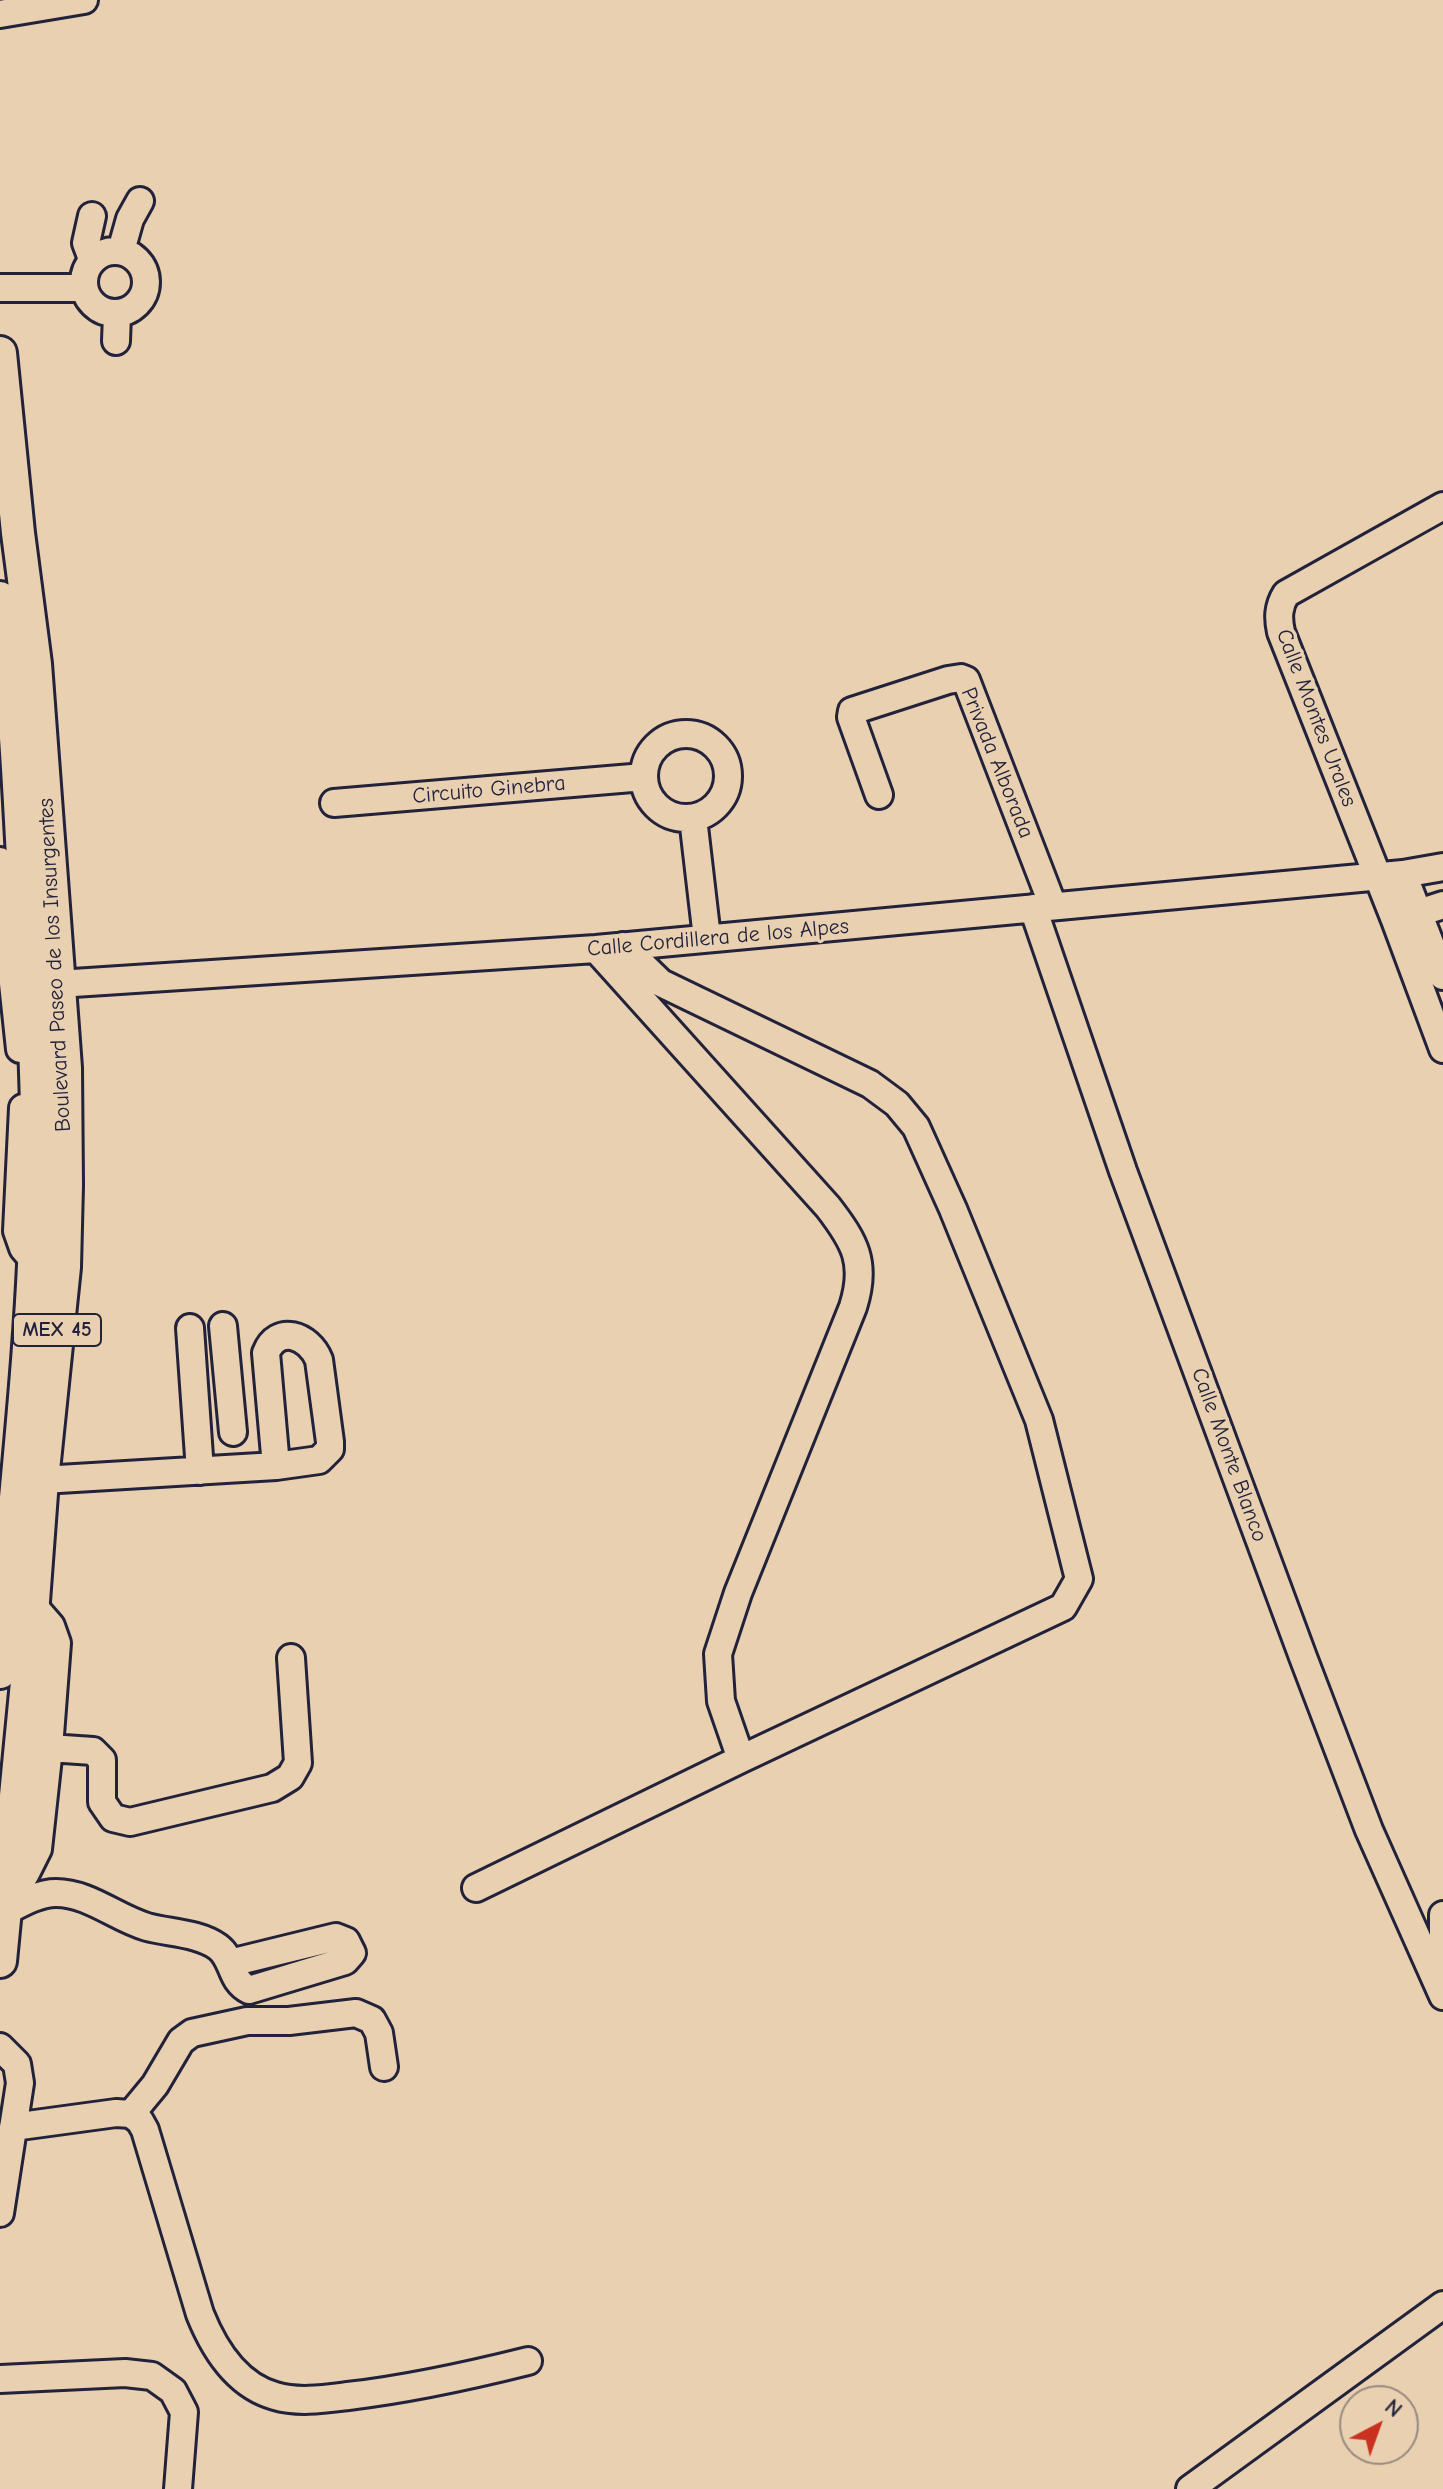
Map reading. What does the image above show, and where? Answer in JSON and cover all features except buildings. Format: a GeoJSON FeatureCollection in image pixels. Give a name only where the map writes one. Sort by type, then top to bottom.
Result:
{"type":"FeatureCollection","features":[{"type":"Feature","properties":{"kind":"main road","name":"Boulevard Paseo de los Insurgentes"},"geometry":{"type":"LineString","coordinates":[[0,353],[18,533],[15,659],[37,1077],[35,1262],[0,1672]]}},
{"type":"Feature","properties":{"kind":"main road","name":"Boulevard Paseo de los Insurgentes"},"geometry":{"type":"LineString","coordinates":[[0,598],[15,659]]}},
{"type":"Feature","properties":{"kind":"main road"},"geometry":{"type":"LineString","coordinates":[[15,659],[48,679],[55,697],[56,729],[20,756]]}},
{"type":"Feature","properties":{"kind":"main road","name":"Boulevard Paseo de los Insurgentes"},"geometry":{"type":"LineString","coordinates":[[0,1961],[64,1267],[65,1068],[58,984],[20,756]]}},
{"type":"Feature","properties":{"kind":"street"},"geometry":{"type":"LineString","coordinates":[[0,14],[84,0]]}},
{"type":"Feature","properties":{"kind":"street"},"geometry":{"type":"LineString","coordinates":[[121,251],[130,219],[140,201]]}},
{"type":"Feature","properties":{"kind":"street"},"geometry":{"type":"LineString","coordinates":[[92,216],[86,243],[92,259]]}},
{"type":"Feature","properties":{"kind":"street"},"geometry":{"type":"LineString","coordinates":[[121,251],[135,257],[144,269],[147,284],[142,299],[131,309],[117,314],[102,311],[90,301],[83,288],[85,272],[92,259],[105,252],[121,251]]}},
{"type":"Feature","properties":{"kind":"street"},"geometry":{"type":"LineString","coordinates":[[0,288],[83,288]]}},
{"type":"Feature","properties":{"kind":"street"},"geometry":{"type":"LineString","coordinates":[[116,341],[117,314]]}},
{"type":"Feature","properties":{"kind":"street","name":"Calle Montes Urales"},"geometry":{"type":"LineString","coordinates":[[1419,913],[1377,875],[1281,632],[1280,609],[1286,594],[1443,506]]}},
{"type":"Feature","properties":{"kind":"street","name":"Privada Alborada"},"geometry":{"type":"LineString","coordinates":[[879,795],[851,717],[852,711],[948,680],[966,680],[1043,907]]}},
{"type":"Feature","properties":{"kind":"street"},"geometry":{"type":"LineString","coordinates":[[694,735],[715,747],[727,769],[724,793],[708,812],[693,818],[669,815],[656,806],[647,793],[644,777],[650,754],[669,738],[694,735]]}},
{"type":"Feature","properties":{"kind":"street","name":"Circuito Ginebra"},"geometry":{"type":"LineString","coordinates":[[334,803],[644,777]]}},
{"type":"Feature","properties":{"kind":"street"},"geometry":{"type":"LineString","coordinates":[[693,818],[707,938]]}},
{"type":"Feature","properties":{"kind":"street"},"geometry":{"type":"LineString","coordinates":[[0,861],[3,915],[20,1038],[23,1111],[17,1231],[23,1248],[35,1262]]}},
{"type":"Feature","properties":{"kind":"street","name":"Calle Cordillera de los Alpes"},"geometry":{"type":"LineString","coordinates":[[58,984],[596,949],[1403,874],[1443,867]]}},
{"type":"Feature","properties":{"kind":"street"},"geometry":{"type":"LineString","coordinates":[[1403,874],[1443,976]]}},
{"type":"Feature","properties":{"kind":"street","name":"Calle Monte Blanco"},"geometry":{"type":"LineString","coordinates":[[1043,907],[1123,1171],[1369,1830],[1443,1996]]}},
{"type":"Feature","properties":{"kind":"street"},"geometry":{"type":"LineString","coordinates":[[1419,913],[1443,1049]]}},
{"type":"Feature","properties":{"kind":"street"},"geometry":{"type":"LineString","coordinates":[[476,1888],[1063,1607],[1079,1579],[1039,1420],[916,1127],[897,1104],[870,1084],[661,983],[623,946]]}},
{"type":"Feature","properties":{"kind":"street"},"geometry":{"type":"LineString","coordinates":[[596,949],[828,1207],[852,1240],[860,1265],[858,1291],[849,1319],[733,1607],[718,1654],[721,1701],[741,1759]]}},
{"type":"Feature","properties":{"kind":"street"},"geometry":{"type":"LineString","coordinates":[[223,1326],[233,1432]]}},
{"type":"Feature","properties":{"kind":"street"},"geometry":{"type":"LineString","coordinates":[[190,1328],[200,1471]]}},
{"type":"Feature","properties":{"kind":"street"},"geometry":{"type":"LineString","coordinates":[[42,1480],[276,1466],[319,1460],[326,1456],[330,1442],[319,1360],[310,1343],[304,1339],[275,1339],[266,1353],[276,1466]]}},
{"type":"Feature","properties":{"kind":"street"},"geometry":{"type":"LineString","coordinates":[[194,1379],[268,1377]]}},
{"type":"Feature","properties":{"kind":"street"},"geometry":{"type":"LineString","coordinates":[[4,1908],[38,1849],[49,1748],[57,1643],[51,1626],[31,1603]]}},
{"type":"Feature","properties":{"kind":"street"},"geometry":{"type":"LineString","coordinates":[[49,1748],[93,1751],[102,1760],[102,1802],[113,1818],[130,1822],[272,1788],[290,1777],[298,1763],[291,1658]]}},
{"type":"Feature","properties":{"kind":"street"},"geometry":{"type":"LineString","coordinates":[[4,1908],[51,1893],[71,1894],[143,1926],[206,1940],[220,1949],[230,1963]]}},
{"type":"Feature","properties":{"kind":"street"},"geometry":{"type":"LineString","coordinates":[[1443,1915],[1443,1978]]}},
{"type":"Feature","properties":{"kind":"street"},"geometry":{"type":"LineString","coordinates":[[131,2114],[155,2085],[181,2041],[192,2033],[247,2021],[289,2021],[356,2013],[372,2020],[379,2033],[384,2067]]}},
{"type":"Feature","properties":{"kind":"street"},"geometry":{"type":"LineString","coordinates":[[0,2047],[17,2064],[20,2083],[0,2213]]}},
{"type":"Feature","properties":{"kind":"street"},"geometry":{"type":"LineString","coordinates":[[13,2127],[116,2113],[131,2114],[140,2121],[209,2337],[223,2359],[238,2374],[274,2396],[300,2400],[339,2397],[471,2376],[528,2361]]}},
{"type":"Feature","properties":{"kind":"street"},"geometry":{"type":"LineString","coordinates":[[1190,2489],[1443,2305]]}},
{"type":"Feature","properties":{"kind":"street"},"geometry":{"type":"LineString","coordinates":[[0,2379],[125,2373],[152,2376],[173,2391],[184,2412],[178,2489]]}}]}
